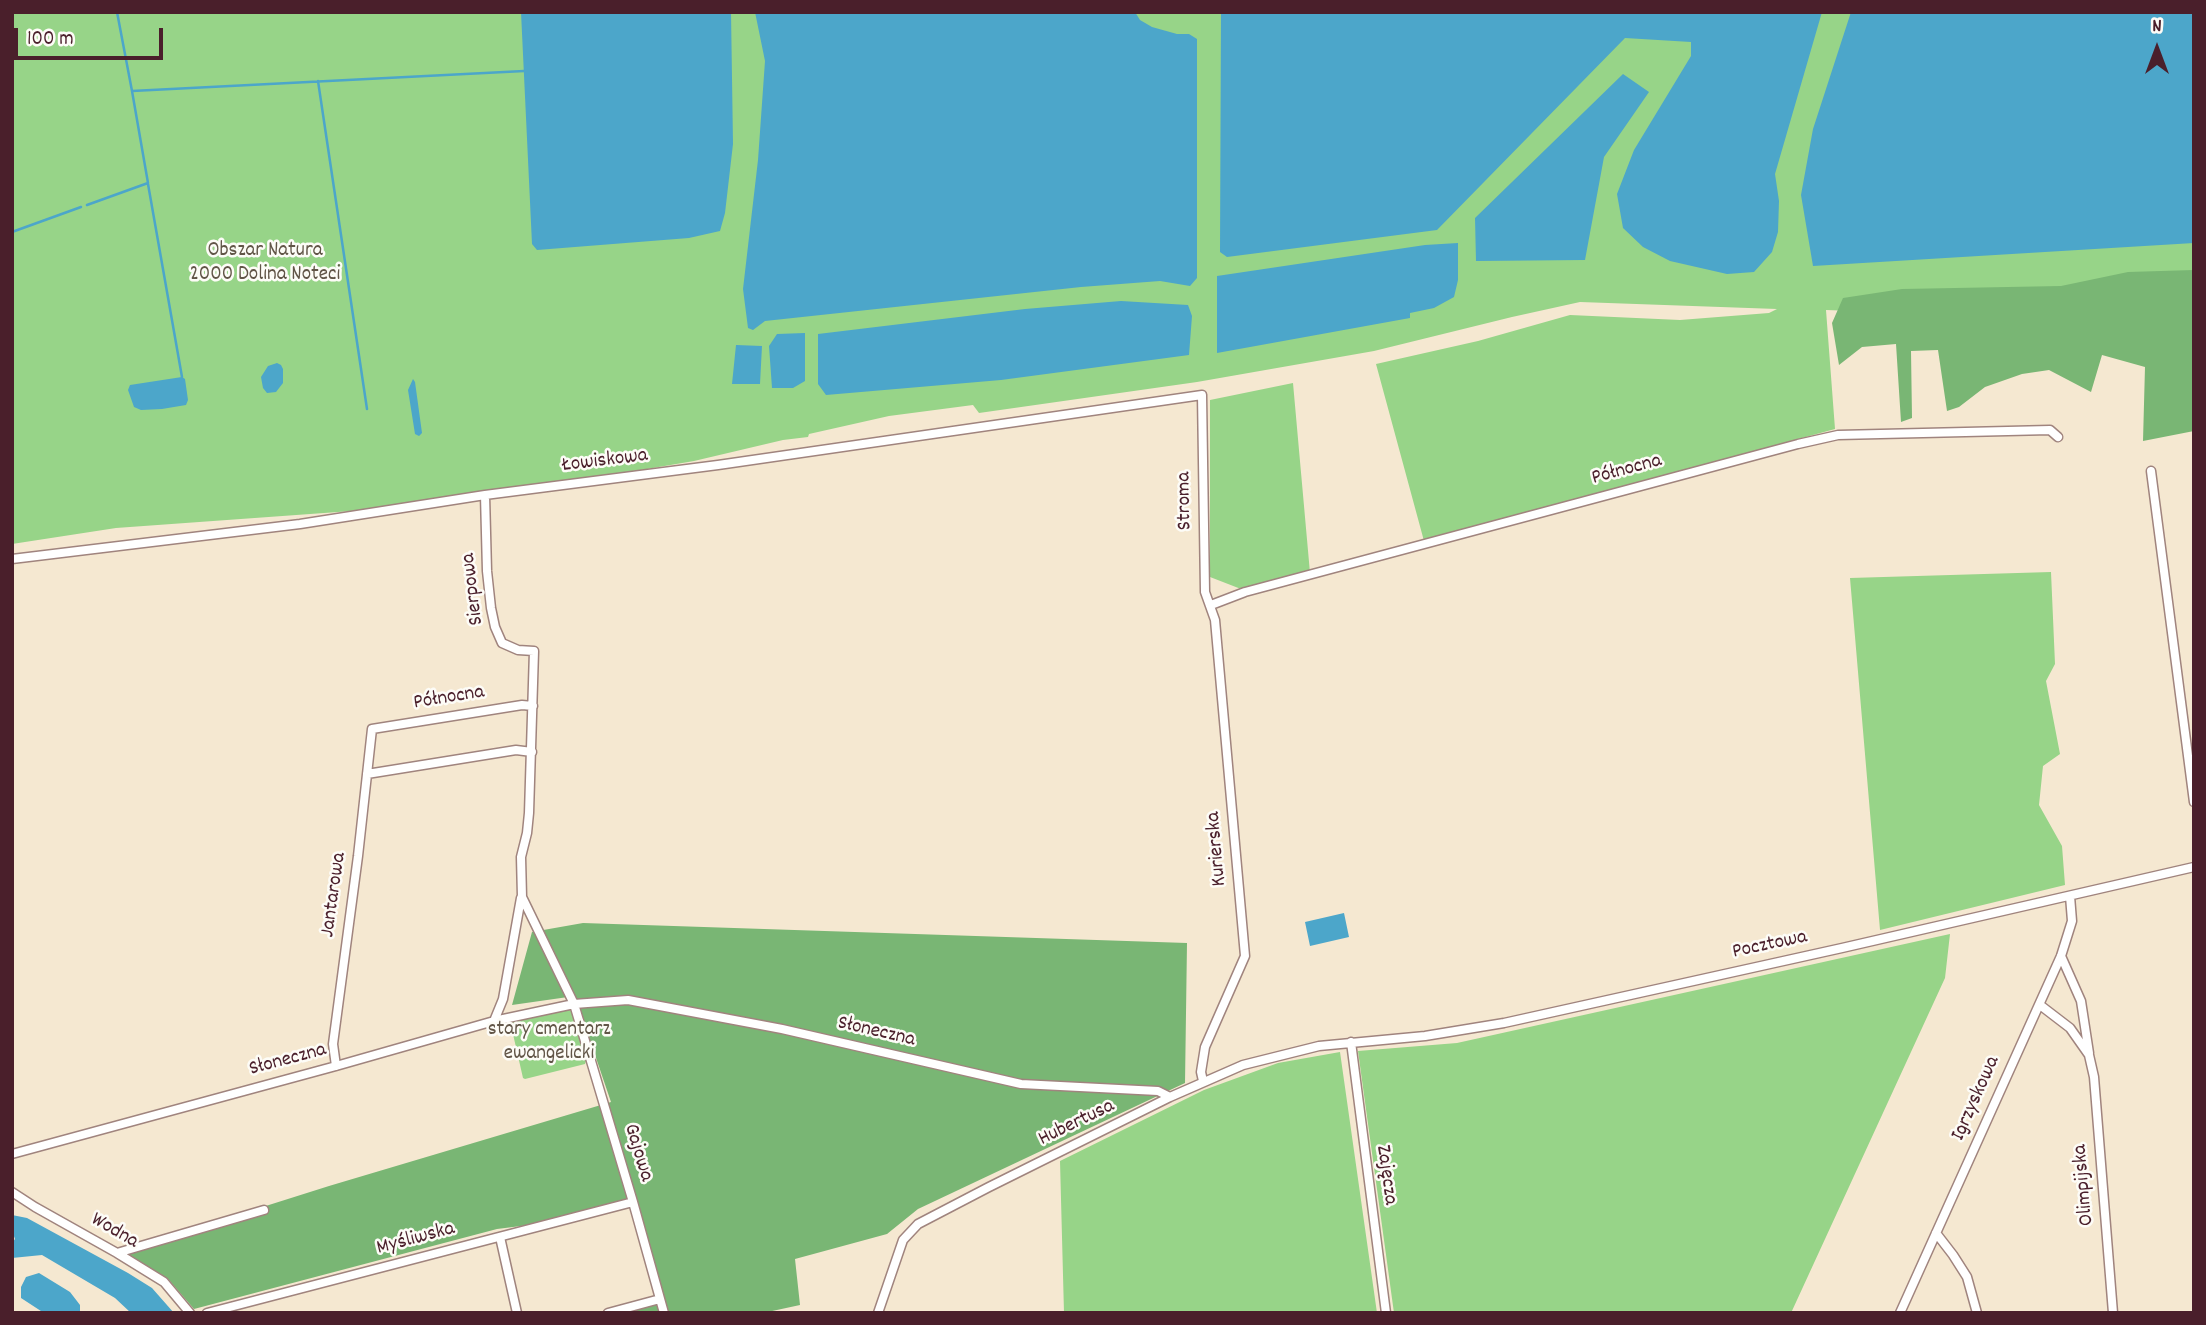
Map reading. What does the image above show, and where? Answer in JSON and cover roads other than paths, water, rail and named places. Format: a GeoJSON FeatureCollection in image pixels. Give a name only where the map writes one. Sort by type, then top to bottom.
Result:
{"type":"FeatureCollection","features":[{"type":"Feature","properties":{"kind":"street","name":"Łowiskowa"},"geometry":{"type":"LineString","coordinates":[[12,559],[287,526],[485,495],[718,465],[1202,395]]}},
{"type":"Feature","properties":{"kind":"street","name":"Stroma"},"geometry":{"type":"LineString","coordinates":[[1202,395],[1205,592],[1211,605]]}},
{"type":"Feature","properties":{"kind":"street","name":"Północna"},"geometry":{"type":"LineString","coordinates":[[1211,605],[1245,592],[1838,435],[2050,430],[2059,437]]}},
{"type":"Feature","properties":{"kind":"street"},"geometry":{"type":"LineString","coordinates":[[2151,471],[2194,802]]}},
{"type":"Feature","properties":{"kind":"street","name":"Sierpowa"},"geometry":{"type":"LineString","coordinates":[[485,495],[487,571],[495,627],[502,643],[518,650],[534,651],[533,706]]}},
{"type":"Feature","properties":{"kind":"street","name":"Kurierska"},"geometry":{"type":"LineString","coordinates":[[1203,1081],[1201,1072],[1205,1046],[1245,956],[1215,620],[1211,605]]}},
{"type":"Feature","properties":{"kind":"street","name":"Północna"},"geometry":{"type":"LineString","coordinates":[[372,729],[522,705],[533,706]]}},
{"type":"Feature","properties":{"kind":"street"},"geometry":{"type":"LineString","coordinates":[[494,1021],[503,999],[522,897],[521,857],[529,813],[533,706]]}},
{"type":"Feature","properties":{"kind":"street","name":"Jantarowa"},"geometry":{"type":"LineString","coordinates":[[336,1066],[332,1050],[372,729]]}},
{"type":"Feature","properties":{"kind":"street"},"geometry":{"type":"LineString","coordinates":[[367,774],[516,750],[531,751]]}},
{"type":"Feature","properties":{"kind":"street","name":"Pocztowa"},"geometry":{"type":"LineString","coordinates":[[1350,1042],[1425,1036],[1504,1023],[2194,867]]}},
{"type":"Feature","properties":{"kind":"street","name":"Igrzyskowa"},"geometry":{"type":"LineString","coordinates":[[1900,1313],[2061,956],[2072,920],[2070,896]]}},
{"type":"Feature","properties":{"kind":"street"},"geometry":{"type":"LineString","coordinates":[[522,897],[574,1004]]}},
{"type":"Feature","properties":{"kind":"street","name":"Olimpijska"},"geometry":{"type":"LineString","coordinates":[[2061,956],[2081,1001],[2094,1077],[2113,1313]]}},
{"type":"Feature","properties":{"kind":"street","name":"Słoneczna"},"geometry":{"type":"LineString","coordinates":[[12,1154],[494,1021],[574,1004],[628,1000],[782,1029],[1021,1084],[1158,1090],[1170,1097]]}},
{"type":"Feature","properties":{"kind":"street","name":"Gajowa"},"geometry":{"type":"LineString","coordinates":[[574,1004],[664,1313]]}},
{"type":"Feature","properties":{"kind":"street","name":"Olimpijska"},"geometry":{"type":"LineString","coordinates":[[2040,1005],[2070,1028],[2089,1055]]}},
{"type":"Feature","properties":{"kind":"street","name":"Hubertusa"},"geometry":{"type":"LineString","coordinates":[[878,1313],[903,1240],[918,1224],[1203,1081],[1243,1065],[1318,1046],[1350,1042]]}},
{"type":"Feature","properties":{"kind":"street","name":"Zajęcza"},"geometry":{"type":"LineString","coordinates":[[1350,1042],[1387,1313]]}},
{"type":"Feature","properties":{"kind":"street","name":"Wodna"},"geometry":{"type":"LineString","coordinates":[[12,1192],[164,1282],[190,1313]]}},
{"type":"Feature","properties":{"kind":"street","name":"Myśliwska"},"geometry":{"type":"LineString","coordinates":[[207,1313],[633,1202]]}},
{"type":"Feature","properties":{"kind":"street"},"geometry":{"type":"LineString","coordinates":[[117,1253],[264,1210]]}},
{"type":"Feature","properties":{"kind":"street"},"geometry":{"type":"LineString","coordinates":[[1936,1233],[1967,1277],[1977,1313]]}},
{"type":"Feature","properties":{"kind":"street"},"geometry":{"type":"LineString","coordinates":[[500,1237],[517,1313]]}},
{"type":"Feature","properties":{"kind":"street"},"geometry":{"type":"LineString","coordinates":[[608,1313],[660,1299]]}},
{"type":"Feature","properties":{"kind":"water"},"geometry":{"type":"Polygon","coordinates":[[[521,12],[731,12],[733,144],[725,213],[720,231],[689,238],[537,250],[532,244],[521,12]]]}},
{"type":"Feature","properties":{"kind":"water"},"geometry":{"type":"Polygon","coordinates":[[[755,12],[1135,12],[1140,20],[1152,27],[1177,34],[1189,34],[1197,39],[1197,278],[1190,286],[1160,281],[1081,287],[765,321],[753,330],[748,328],[743,289],[758,160],[765,61],[755,12]]]}},
{"type":"Feature","properties":{"kind":"water"},"geometry":{"type":"Polygon","coordinates":[[[1221,12],[1822,12],[1775,174],[1779,201],[1778,232],[1772,252],[1754,272],[1727,274],[1670,261],[1643,247],[1623,228],[1617,194],[1634,150],[1691,56],[1691,42],[1625,38],[1437,230],[1227,257],[1220,252],[1221,12]]]}},
{"type":"Feature","properties":{"kind":"water"},"geometry":{"type":"Polygon","coordinates":[[[1851,12],[2194,12],[2194,243],[1813,266],[1801,195],[1813,129],[1851,12]]]}},
{"type":"Feature","properties":{"kind":"water"},"geometry":{"type":"Polygon","coordinates":[[[1623,74],[1649,92],[1604,157],[1585,260],[1476,261],[1475,218],[1623,74]]]}},
{"type":"Feature","properties":{"kind":"water"},"geometry":{"type":"Polygon","coordinates":[[[1458,243],[1458,280],[1454,297],[1434,308],[1410,313],[1410,318],[1217,353],[1217,276],[1425,245],[1458,243]]]}},
{"type":"Feature","properties":{"kind":"water"},"geometry":{"type":"Polygon","coordinates":[[[1121,301],[1188,305],[1192,316],[1189,355],[1001,380],[826,395],[818,384],[818,334],[1025,309],[1121,301]]]}},
{"type":"Feature","properties":{"kind":"water"},"geometry":{"type":"Polygon","coordinates":[[[805,333],[805,381],[793,388],[772,388],[769,346],[777,334],[805,333]]]}},
{"type":"Feature","properties":{"kind":"water"},"geometry":{"type":"Polygon","coordinates":[[[736,345],[762,346],[760,384],[732,384],[736,345]]]}},
{"type":"Feature","properties":{"kind":"water"},"geometry":{"type":"Polygon","coordinates":[[[277,363],[283,369],[283,383],[276,392],[267,393],[261,377],[268,366],[277,363]]]}},
{"type":"Feature","properties":{"kind":"water"},"geometry":{"type":"Polygon","coordinates":[[[182,377],[185,379],[188,400],[186,405],[141,410],[134,407],[128,390],[130,385],[182,377]]]}},
{"type":"Feature","properties":{"kind":"water"},"geometry":{"type":"Polygon","coordinates":[[[413,379],[422,433],[419,436],[415,434],[408,390],[413,379]]]}},
{"type":"Feature","properties":{"kind":"water"},"geometry":{"type":"Polygon","coordinates":[[[1344,913],[1349,937],[1310,946],[1305,922],[1344,913]]]}},
{"type":"Feature","properties":{"kind":"water"},"geometry":{"type":"Polygon","coordinates":[[[12,1215],[27,1218],[128,1273],[152,1288],[174,1313],[131,1313],[115,1298],[42,1255],[12,1258],[12,1243],[15,1239],[12,1215]]]}},
{"type":"Feature","properties":{"kind":"water"},"geometry":{"type":"Polygon","coordinates":[[[39,1273],[70,1292],[80,1305],[80,1313],[44,1313],[21,1298],[21,1287],[26,1277],[39,1273]]]}},
{"type":"Feature","properties":{"kind":"waterway"},"geometry":{"type":"LineString","coordinates":[[117,12],[132,91]]}},
{"type":"Feature","properties":{"kind":"waterway"},"geometry":{"type":"LineString","coordinates":[[87,205],[148,183],[132,91],[524,71]]}},
{"type":"Feature","properties":{"kind":"waterway"},"geometry":{"type":"LineString","coordinates":[[318,81],[367,409]]}},
{"type":"Feature","properties":{"kind":"waterway"},"geometry":{"type":"LineString","coordinates":[[148,184],[182,377]]}},
{"type":"Feature","properties":{"kind":"waterway"},"geometry":{"type":"LineString","coordinates":[[12,232],[81,207]]}},
{"type":"Feature","properties":{"kind":"park label","name":"Obszar Natura 2000 Dolina Noteci"},"geometry":{"type":"Point","coordinates":[265,264]}},
{"type":"Feature","properties":{"kind":"park label","name":"stary cmentarz ewangelicki"},"geometry":{"type":"Point","coordinates":[549,1043]}}]}
